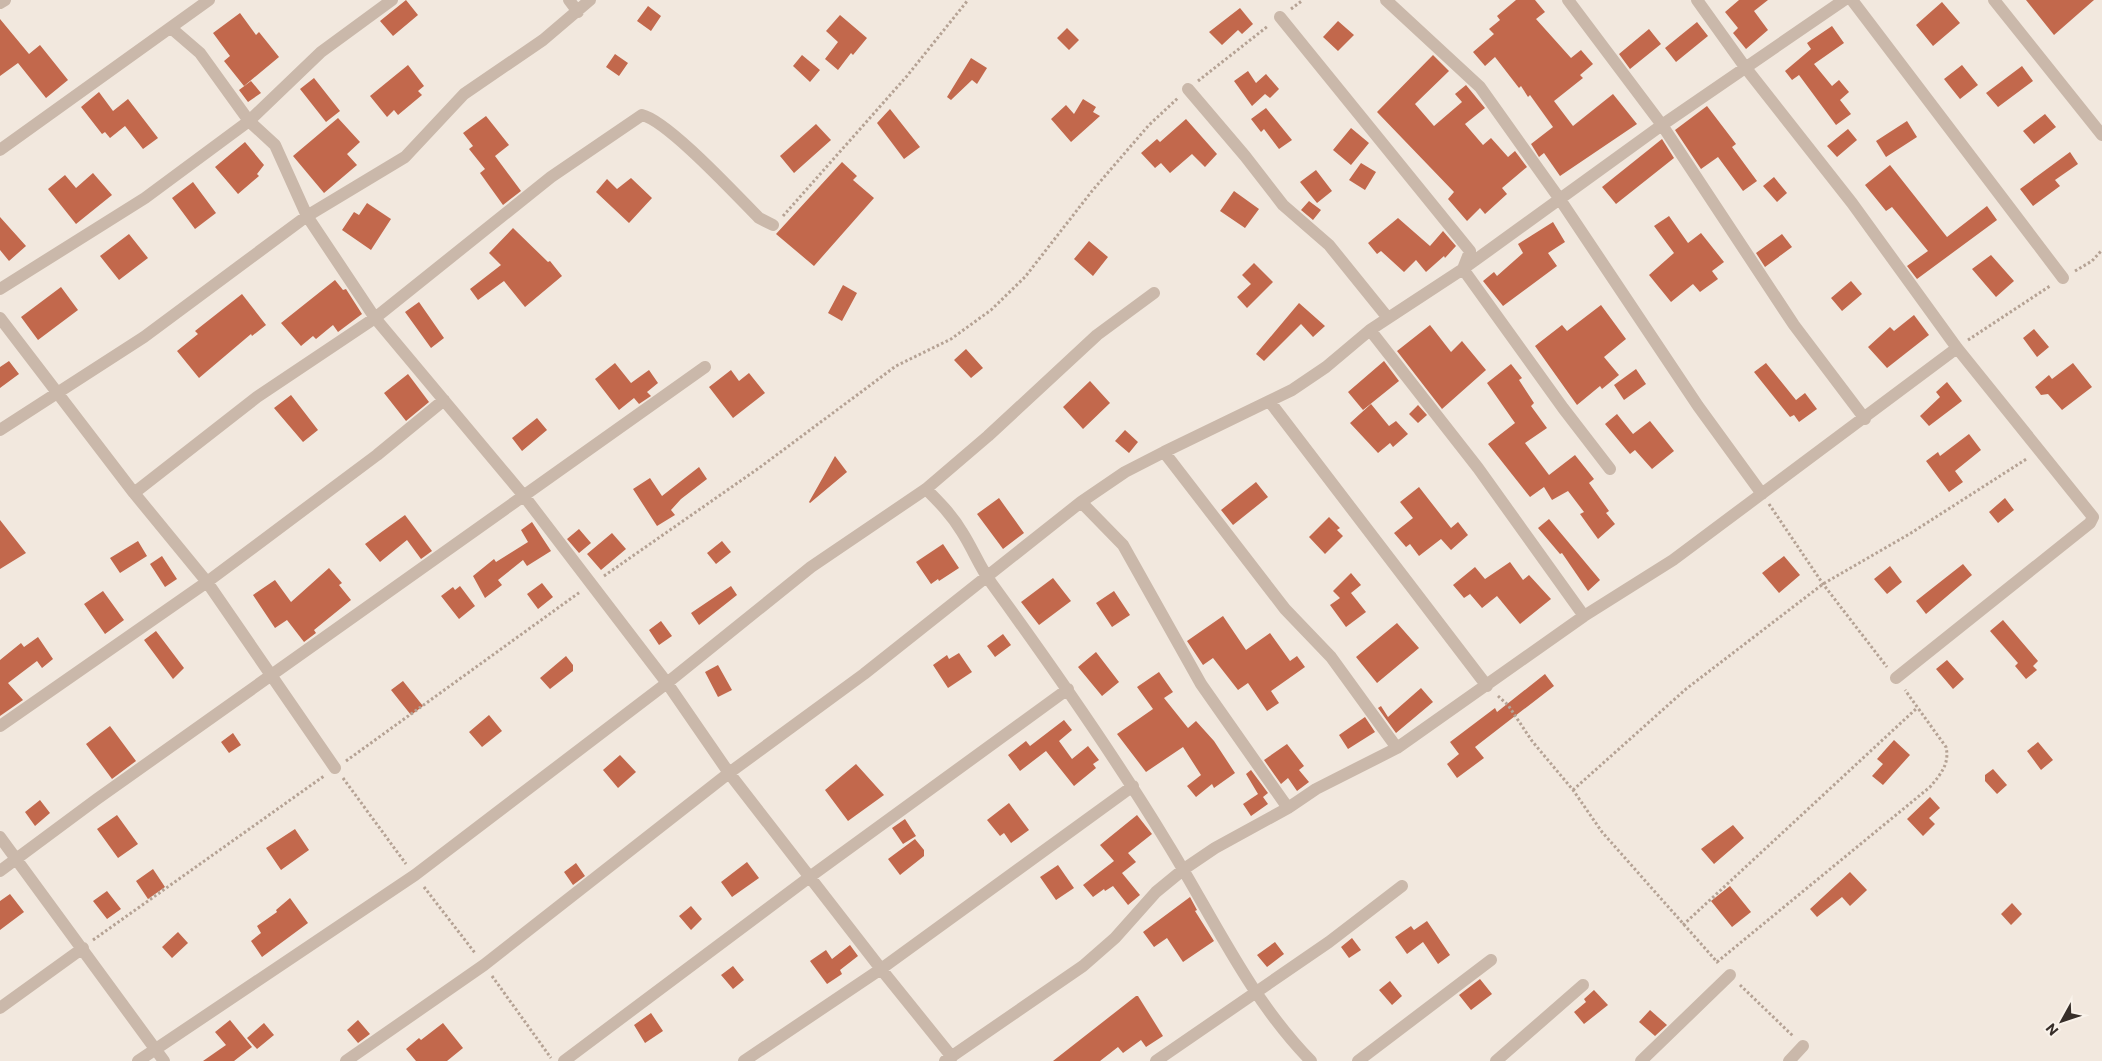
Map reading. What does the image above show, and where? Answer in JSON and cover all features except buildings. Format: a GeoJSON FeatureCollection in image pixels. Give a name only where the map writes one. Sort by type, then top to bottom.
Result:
{"type":"FeatureCollection","features":[{"type":"Feature","properties":{"kind":"street"},"geometry":{"type":"LineString","coordinates":[[0,4],[5,0]]}},
{"type":"Feature","properties":{"kind":"street"},"geometry":{"type":"LineString","coordinates":[[0,150],[209,0]]}},
{"type":"Feature","properties":{"kind":"street"},"geometry":{"type":"LineString","coordinates":[[0,289],[145,198],[249,121],[321,52],[392,0]]}},
{"type":"Feature","properties":{"kind":"street"},"geometry":{"type":"LineString","coordinates":[[569,0],[578,12]]}},
{"type":"Feature","properties":{"kind":"street"},"geometry":{"type":"LineString","coordinates":[[0,430],[144,337],[308,216],[405,157],[464,94],[512,63],[578,12],[590,0]]}},
{"type":"Feature","properties":{"kind":"street"},"geometry":{"type":"LineString","coordinates":[[1386,0],[1480,87],[1559,198],[1698,406],[1762,494]]}},
{"type":"Feature","properties":{"kind":"street"},"geometry":{"type":"LineString","coordinates":[[1568,0],[1662,125],[1794,324],[1865,419]]}},
{"type":"Feature","properties":{"kind":"street"},"geometry":{"type":"LineString","coordinates":[[1696,0],[1745,67],[1852,203],[1957,348],[2087,507],[2093,517],[2090,523],[1896,678]]}},
{"type":"Feature","properties":{"kind":"street"},"geometry":{"type":"LineString","coordinates":[[346,1061],[484,965],[730,773],[864,674],[1081,502],[1124,472],[1292,390],[1326,367],[1370,330],[1463,268],[1662,125],[1844,0]]}},
{"type":"Feature","properties":{"kind":"street"},"geometry":{"type":"LineString","coordinates":[[1852,0],[2063,278]]}},
{"type":"Feature","properties":{"kind":"street"},"geometry":{"type":"LineString","coordinates":[[1994,0],[2102,136]]}},
{"type":"Feature","properties":{"kind":"street"},"geometry":{"type":"LineString","coordinates":[[1280,18],[1470,251],[1463,268]]}},
{"type":"Feature","properties":{"kind":"street"},"geometry":{"type":"LineString","coordinates":[[171,28],[200,52],[249,121],[275,145],[308,216],[375,318],[524,496],[667,683],[730,773],[811,876],[948,1059],[1083,966],[1115,938],[1156,892],[1184,869],[1215,848],[1288,808],[1316,790],[1397,748],[1584,616],[1673,560],[1865,419],[1957,348]]}},
{"type":"Feature","properties":{"kind":"street"},"geometry":{"type":"LineString","coordinates":[[1188,89],[1283,205],[1329,245],[1388,318]]}},
{"type":"Feature","properties":{"kind":"street"},"geometry":{"type":"LineString","coordinates":[[134,493],[257,397],[375,318],[551,177],[642,115],[652,117],[678,138],[759,218],[773,225]]}},
{"type":"Feature","properties":{"kind":"street"},"geometry":{"type":"LineString","coordinates":[[1463,268],[1563,408],[1610,469]]}},
{"type":"Feature","properties":{"kind":"street"},"geometry":{"type":"LineString","coordinates":[[138,1061],[415,875],[667,683],[811,567],[926,488],[988,436],[1097,335],[1154,293]]}},
{"type":"Feature","properties":{"kind":"street"},"geometry":{"type":"LineString","coordinates":[[0,318],[134,493],[207,582],[335,768]]}},
{"type":"Feature","properties":{"kind":"street"},"geometry":{"type":"LineString","coordinates":[[1370,330],[1478,468],[1584,616]]}},
{"type":"Feature","properties":{"kind":"street"},"geometry":{"type":"LineString","coordinates":[[0,871],[97,799],[704,367]]}},
{"type":"Feature","properties":{"kind":"street"},"geometry":{"type":"LineString","coordinates":[[0,726],[207,582],[377,455],[444,400]]}},
{"type":"Feature","properties":{"kind":"street"},"geometry":{"type":"LineString","coordinates":[[1270,402],[1487,686]]}},
{"type":"Feature","properties":{"kind":"street"},"geometry":{"type":"LineString","coordinates":[[1164,452],[1285,609],[1331,657],[1397,748]]}},
{"type":"Feature","properties":{"kind":"street"},"geometry":{"type":"LineString","coordinates":[[926,488],[944,506],[962,531],[986,576],[1068,689],[1133,786],[1256,993],[1285,1035],[1311,1061]]}},
{"type":"Feature","properties":{"kind":"street"},"geometry":{"type":"LineString","coordinates":[[1081,502],[1123,545],[1201,684],[1288,808]]}},
{"type":"Feature","properties":{"kind":"street"},"geometry":{"type":"LineString","coordinates":[[564,1061],[811,876],[1068,689]]}},
{"type":"Feature","properties":{"kind":"street"},"geometry":{"type":"LineString","coordinates":[[744,1061],[881,969],[1133,786]]}},
{"type":"Feature","properties":{"kind":"street"},"geometry":{"type":"LineString","coordinates":[[0,837],[164,1061]]}},
{"type":"Feature","properties":{"kind":"street"},"geometry":{"type":"LineString","coordinates":[[1156,1061],[1329,942],[1402,886]]}},
{"type":"Feature","properties":{"kind":"street"},"geometry":{"type":"LineString","coordinates":[[0,1008],[83,948]]}},
{"type":"Feature","properties":{"kind":"street"},"geometry":{"type":"LineString","coordinates":[[1358,1061],[1491,960]]}},
{"type":"Feature","properties":{"kind":"street"},"geometry":{"type":"LineString","coordinates":[[1642,1061],[1730,975]]}},
{"type":"Feature","properties":{"kind":"street"},"geometry":{"type":"LineString","coordinates":[[1496,1061],[1583,984]]}},
{"type":"Feature","properties":{"kind":"street"},"geometry":{"type":"LineString","coordinates":[[1789,1061],[1803,1046]]}},
{"type":"Feature","properties":{"kind":"path"},"geometry":{"type":"LineString","coordinates":[[773,225],[907,76],[968,0]]}},
{"type":"Feature","properties":{"kind":"path"},"geometry":{"type":"LineString","coordinates":[[83,948],[408,718],[591,584],[759,468],[896,366],[951,339],[991,310],[1025,277],[1092,191],[1148,125],[1188,89],[1302,0]]}},
{"type":"Feature","properties":{"kind":"path"},"geometry":{"type":"LineString","coordinates":[[1957,348],[2092,261],[2102,250]]}},
{"type":"Feature","properties":{"kind":"path"},"geometry":{"type":"LineString","coordinates":[[1573,790],[1686,689],[1823,584],[1911,533],[2040,450]]}},
{"type":"Feature","properties":{"kind":"path"},"geometry":{"type":"LineString","coordinates":[[1717,962],[1930,788],[1943,771],[1948,757],[1946,747],[1896,678],[1823,584],[1762,494]]}},
{"type":"Feature","properties":{"kind":"path"},"geometry":{"type":"LineString","coordinates":[[1487,686],[1508,705],[1532,741],[1573,790],[1602,832],[1683,925],[1717,962],[1803,1046]]}},
{"type":"Feature","properties":{"kind":"path"},"geometry":{"type":"LineString","coordinates":[[1683,925],[1917,708]]}},
{"type":"Feature","properties":{"kind":"path"},"geometry":{"type":"LineString","coordinates":[[335,768],[484,965],[552,1061]]}}]}
